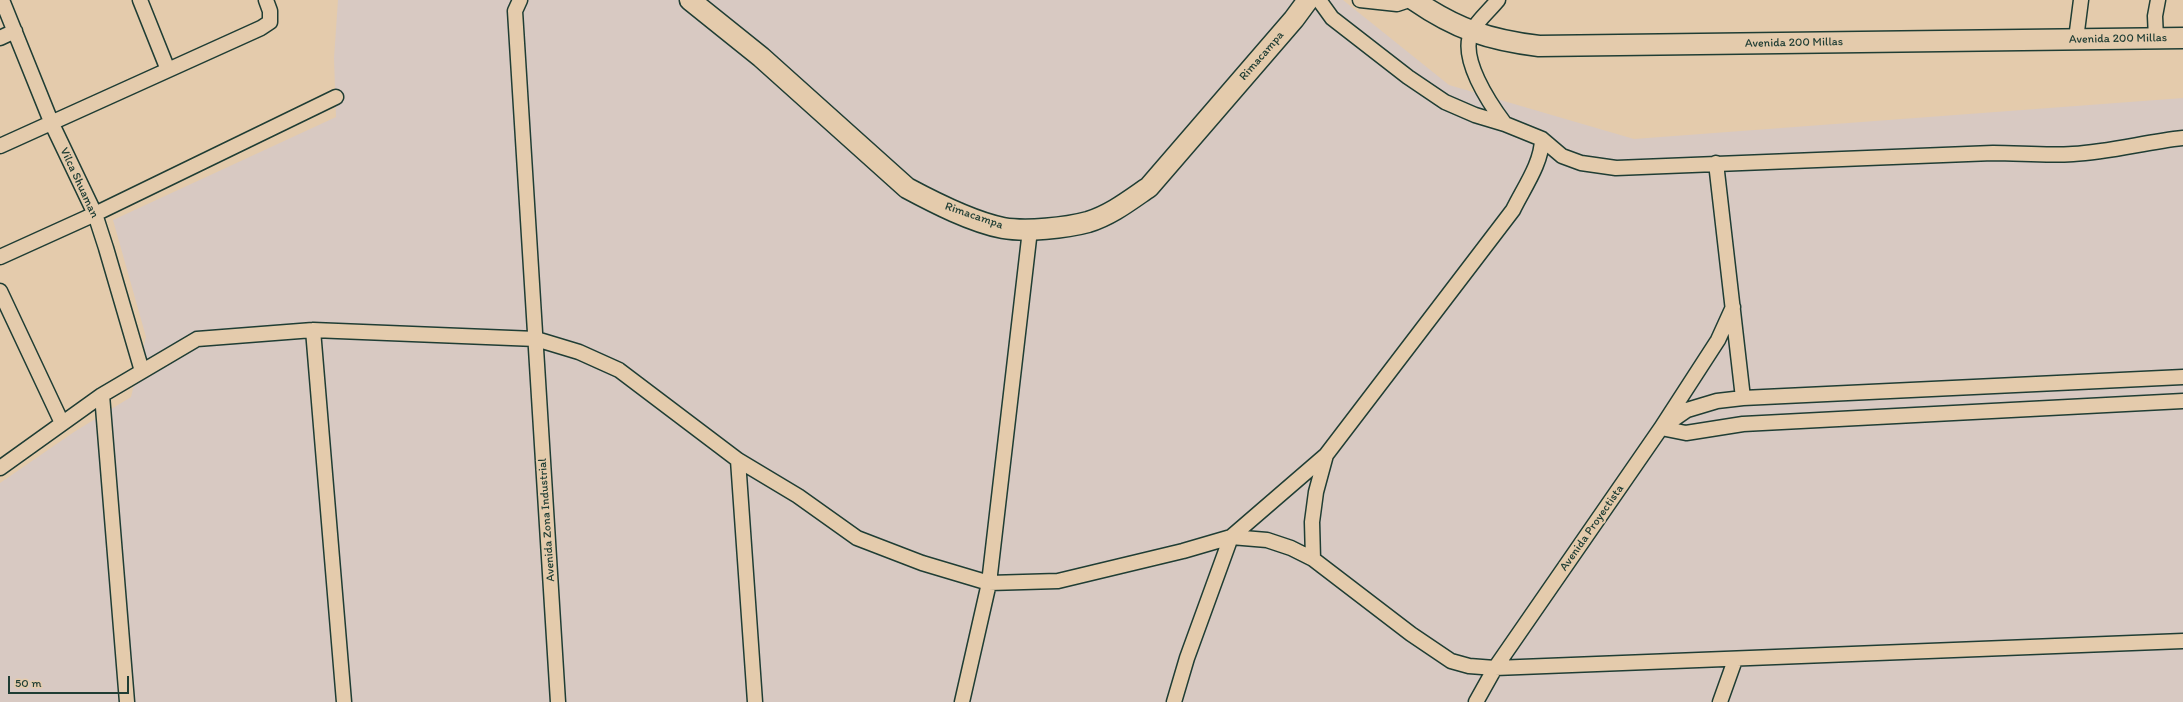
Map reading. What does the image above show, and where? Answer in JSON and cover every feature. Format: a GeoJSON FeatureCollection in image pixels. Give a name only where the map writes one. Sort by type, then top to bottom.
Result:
{"type":"FeatureCollection","features":[{"type":"Feature","properties":{"kind":"street","name":"Vilca Shuaman"},"geometry":{"type":"LineString","coordinates":[[2,0],[52,124],[95,214],[142,371]]}},
{"type":"Feature","properties":{"kind":"street"},"geometry":{"type":"LineString","coordinates":[[140,0],[168,70]]}},
{"type":"Feature","properties":{"kind":"street"},"geometry":{"type":"LineString","coordinates":[[0,146],[52,124],[262,28],[270,22],[270,11],[266,0]]}},
{"type":"Feature","properties":{"kind":"street","name":"Avenida Zona Industrial"},"geometry":{"type":"LineString","coordinates":[[520,0],[515,10],[558,702]]}},
{"type":"Feature","properties":{"kind":"street","name":"Rimacampa"},"geometry":{"type":"LineString","coordinates":[[690,0],[761,57],[907,188],[935,202],[1003,228],[1030,230],[1088,222],[1119,208],[1149,187],[1294,20],[1308,0]]}},
{"type":"Feature","properties":{"kind":"street"},"geometry":{"type":"LineString","coordinates":[[1319,0],[1332,18],[1408,77],[1445,102],[1475,115],[1505,124],[1542,139],[1562,156],[1588,164],[1616,168],[1993,153],[2040,155],[2073,154],[2123,148],[2183,138]]}},
{"type":"Feature","properties":{"kind":"street"},"geometry":{"type":"LineString","coordinates":[[1360,0],[1397,4],[1409,0]]}},
{"type":"Feature","properties":{"kind":"street","name":"Avenida 200 Millas"},"geometry":{"type":"LineString","coordinates":[[1414,0],[1431,12],[1472,32],[1502,41],[1539,46],[2183,38]]}},
{"type":"Feature","properties":{"kind":"street"},"geometry":{"type":"LineString","coordinates":[[1498,0],[1472,32],[1469,48],[1479,85],[1505,124]]}},
{"type":"Feature","properties":{"kind":"street"},"geometry":{"type":"LineString","coordinates":[[2076,39],[2081,0]]}},
{"type":"Feature","properties":{"kind":"street"},"geometry":{"type":"LineString","coordinates":[[2156,39],[2155,16],[2158,0]]}},
{"type":"Feature","properties":{"kind":"street"},"geometry":{"type":"LineString","coordinates":[[0,38],[15,31]]}},
{"type":"Feature","properties":{"kind":"street"},"geometry":{"type":"LineString","coordinates":[[0,257],[95,214],[336,97]]}},
{"type":"Feature","properties":{"kind":"street"},"geometry":{"type":"LineString","coordinates":[[1174,702],[1187,658],[1231,537],[1326,455],[1513,210],[1535,165],[1542,147],[1542,139]]}},
{"type":"Feature","properties":{"kind":"street"},"geometry":{"type":"LineString","coordinates":[[1716,163],[1743,398]]}},
{"type":"Feature","properties":{"kind":"street"},"geometry":{"type":"LineString","coordinates":[[962,702],[989,583],[1030,230]]}},
{"type":"Feature","properties":{"kind":"street"},"geometry":{"type":"LineString","coordinates":[[0,291],[62,423]]}},
{"type":"Feature","properties":{"kind":"street"},"geometry":{"type":"LineString","coordinates":[[1733,307],[1718,340],[1662,428],[1686,433],[1743,424],[2183,401]]}},
{"type":"Feature","properties":{"kind":"street"},"geometry":{"type":"LineString","coordinates":[[313,330],[344,702]]}},
{"type":"Feature","properties":{"kind":"street"},"geometry":{"type":"LineString","coordinates":[[0,468],[102,395],[197,339],[313,330],[536,339],[579,352],[619,370],[738,460],[798,496],[857,538],[922,563],[989,583],[1058,581],[1183,551],[1231,537],[1267,540],[1291,548],[1313,559],[1411,634],[1451,661],[1469,666],[1495,668],[1735,660],[2183,641]]}},
{"type":"Feature","properties":{"kind":"street","name":"Avenida Proyectista"},"geometry":{"type":"LineString","coordinates":[[1476,702],[1495,668],[1662,428],[1687,410],[1717,401],[1743,398],[2183,377]]}},
{"type":"Feature","properties":{"kind":"street"},"geometry":{"type":"LineString","coordinates":[[102,395],[127,702]]}},
{"type":"Feature","properties":{"kind":"street"},"geometry":{"type":"LineString","coordinates":[[1313,559],[1312,522],[1316,492],[1326,455]]}},
{"type":"Feature","properties":{"kind":"street"},"geometry":{"type":"LineString","coordinates":[[738,460],[755,702]]}},
{"type":"Feature","properties":{"kind":"street"},"geometry":{"type":"LineString","coordinates":[[1720,702],[1735,660]]}},
{"type":"Feature","properties":{"kind":"shaded area"},"geometry":{"type":"Polygon","coordinates":[[[338,0],[1343,0],[1449,85],[1634,139],[2183,98],[2183,702],[0,702],[0,483],[74,432],[131,397],[146,337],[113,220],[336,117],[334,58],[338,0]]]}}]}
